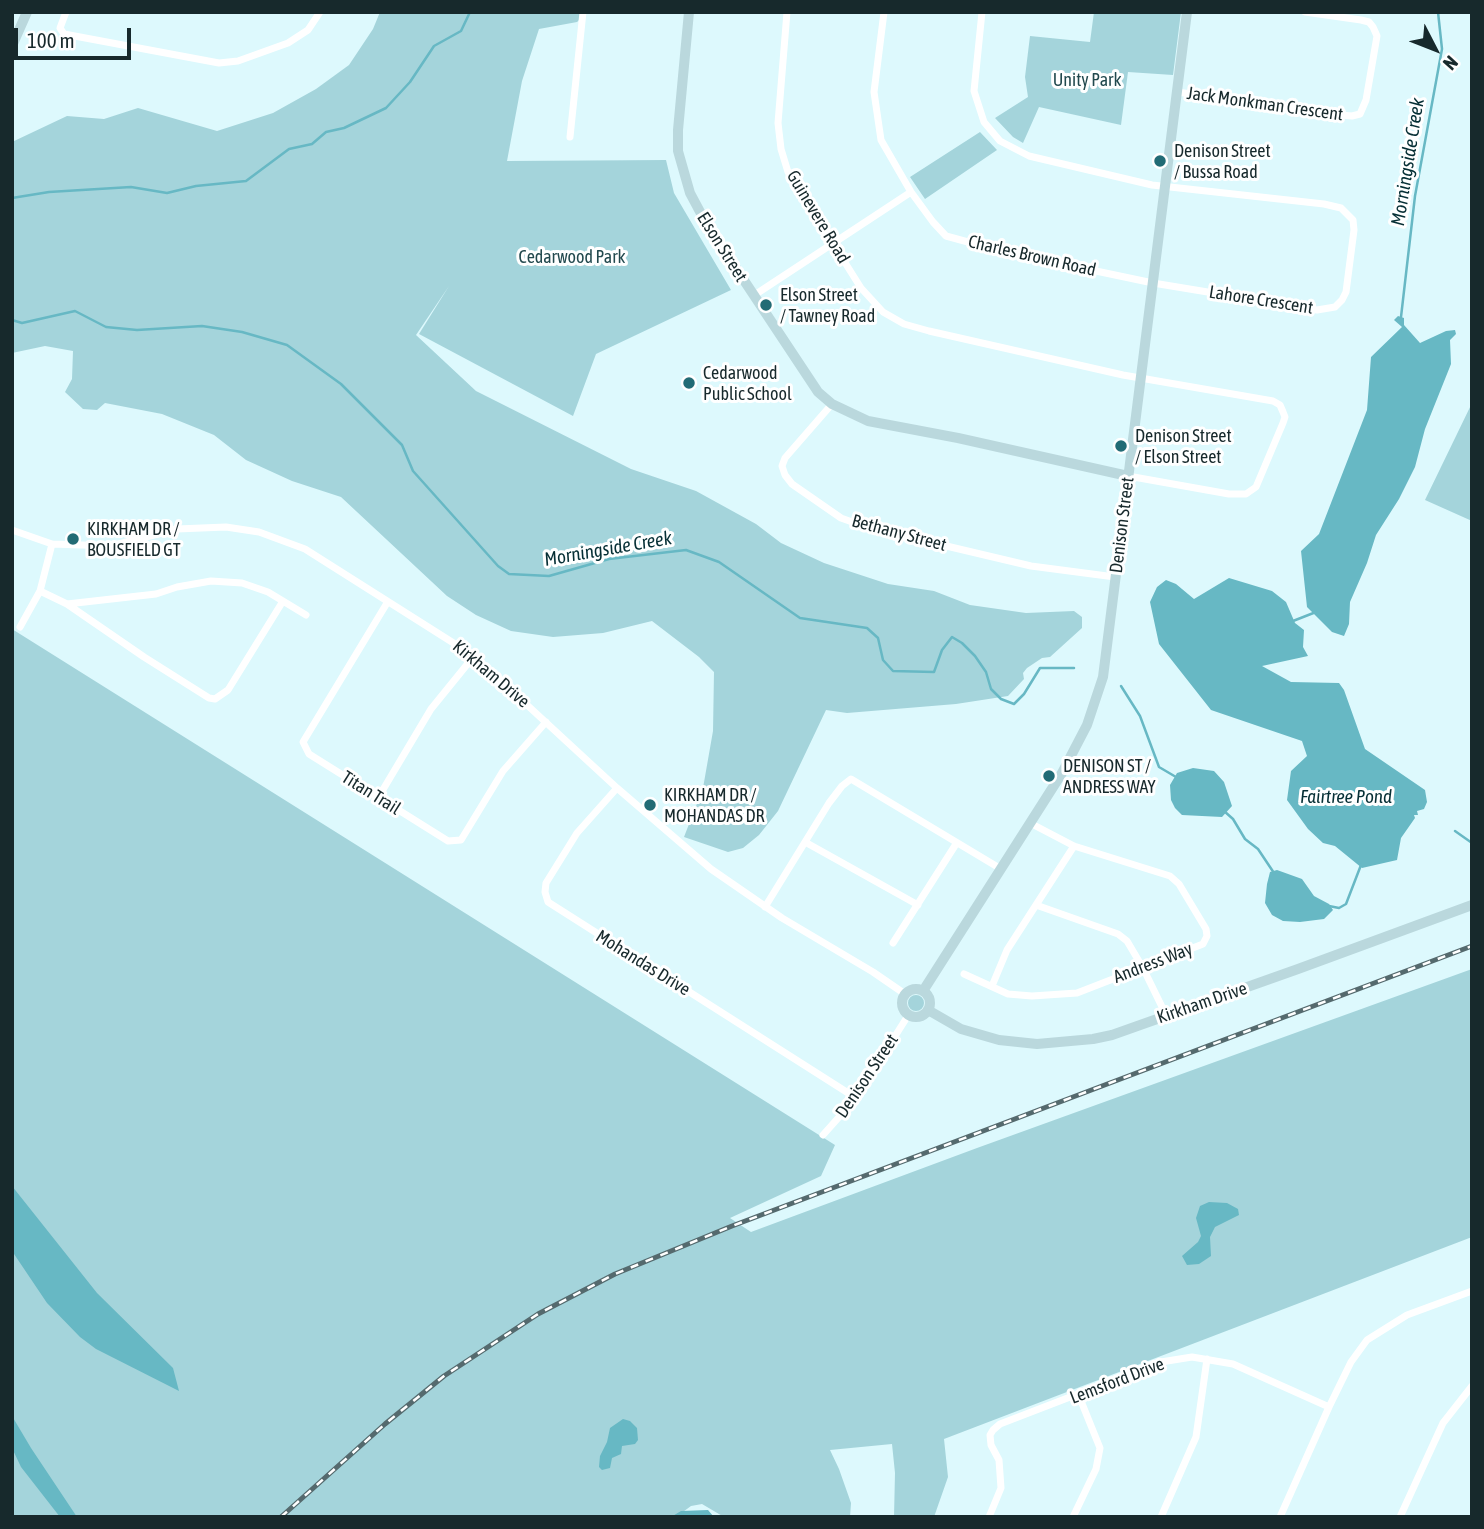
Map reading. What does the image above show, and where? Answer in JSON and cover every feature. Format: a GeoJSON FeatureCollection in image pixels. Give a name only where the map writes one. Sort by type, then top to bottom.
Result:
{"type":"FeatureCollection","features":[{"type":"Feature","properties":{"kind":"street"},"geometry":{"type":"LineString","coordinates":[[12,47],[27,12]]}},
{"type":"Feature","properties":{"kind":"street"},"geometry":{"type":"LineString","coordinates":[[66,12],[60,27],[64,34],[219,63],[238,61],[288,43],[308,30],[320,12]]}},
{"type":"Feature","properties":{"kind":"street"},"geometry":{"type":"LineString","coordinates":[[570,137],[583,12]]}},
{"type":"Feature","properties":{"kind":"street","name":"Elson Street"},"geometry":{"type":"LineString","coordinates":[[689,12],[678,122],[678,151],[683,173],[698,210],[800,369],[818,392],[832,404],[868,421],[1128,476]]}},
{"type":"Feature","properties":{"kind":"street","name":"Guinevere Road"},"geometry":{"type":"LineString","coordinates":[[787,12],[778,123],[781,149],[794,182],[861,288],[883,312],[904,324],[1140,378],[1273,401],[1280,405],[1285,417],[1256,486],[1246,494],[1230,494],[1128,476]]}},
{"type":"Feature","properties":{"kind":"street","name":"Charles Brown Road"},"geometry":{"type":"LineString","coordinates":[[884,12],[874,92],[881,140],[911,192],[946,236],[1001,251],[1153,283]]}},
{"type":"Feature","properties":{"kind":"street","name":"Lahore Crescent"},"geometry":{"type":"LineString","coordinates":[[982,12],[974,91],[980,114],[1000,141],[1013,150],[1028,156],[1165,187],[1324,204],[1340,208],[1353,220],[1346,292],[1335,307],[1317,310],[1153,283]]}},
{"type":"Feature","properties":{"kind":"street","name":"Denison Street"},"geometry":{"type":"LineString","coordinates":[[923,991],[1076,748],[1096,700],[1102,677],[1187,12]]}},
{"type":"Feature","properties":{"kind":"street","name":"Jack Monkman Crescent"},"geometry":{"type":"LineString","coordinates":[[1177,92],[1352,117],[1360,114],[1366,100],[1377,36],[1373,27],[1369,22],[1361,20],[1306,12]]}},
{"type":"Feature","properties":{"kind":"street"},"geometry":{"type":"LineString","coordinates":[[753,296],[911,192]]}},
{"type":"Feature","properties":{"kind":"street","name":"Bethany Street"},"geometry":{"type":"LineString","coordinates":[[832,404],[785,458],[782,466],[792,484],[841,518],[866,527],[1031,566],[1115,577]]}},
{"type":"Feature","properties":{"kind":"street","name":"Kirkham Drive"},"geometry":{"type":"LineString","coordinates":[[12,530],[52,544],[111,546],[177,529],[226,527],[259,532],[305,549],[474,656],[617,788],[711,869],[765,907],[905,994]]}},
{"type":"Feature","properties":{"kind":"street"},"geometry":{"type":"LineString","coordinates":[[20,627],[40,591],[52,544]]}},
{"type":"Feature","properties":{"kind":"street"},"geometry":{"type":"LineString","coordinates":[[67,604],[156,594],[211,581],[242,583],[268,592],[306,615]]}},
{"type":"Feature","properties":{"kind":"street"},"geometry":{"type":"LineString","coordinates":[[40,591],[67,604],[172,675],[215,699],[228,690],[283,601]]}},
{"type":"Feature","properties":{"kind":"street","name":"Titan Trail"},"geometry":{"type":"LineString","coordinates":[[387,603],[303,742],[309,754],[448,841],[461,840],[503,771],[546,722]]}},
{"type":"Feature","properties":{"kind":"street"},"geometry":{"type":"LineString","coordinates":[[378,798],[431,709],[474,656]]}},
{"type":"Feature","properties":{"kind":"street"},"geometry":{"type":"LineString","coordinates":[[765,907],[829,803],[850,779],[1001,869]]}},
{"type":"Feature","properties":{"kind":"street","name":"Mohandas Drive"},"geometry":{"type":"LineString","coordinates":[[617,788],[577,833],[546,883],[548,902],[856,1098]]}},
{"type":"Feature","properties":{"kind":"street","name":"Andress Way"},"geometry":{"type":"LineString","coordinates":[[964,974],[1008,994],[1032,996],[1077,993],[1203,944],[1207,936],[1206,929],[1179,884],[1170,876],[1074,846],[1030,823]]}},
{"type":"Feature","properties":{"kind":"street"},"geometry":{"type":"LineString","coordinates":[[804,842],[918,905]]}},
{"type":"Feature","properties":{"kind":"street"},"geometry":{"type":"LineString","coordinates":[[893,943],[956,844]]}},
{"type":"Feature","properties":{"kind":"street"},"geometry":{"type":"LineString","coordinates":[[992,986],[1007,950],[1074,846]]}},
{"type":"Feature","properties":{"kind":"street"},"geometry":{"type":"LineString","coordinates":[[1036,905],[1118,934],[1127,942],[1143,968],[1166,1015]]}},
{"type":"Feature","properties":{"kind":"street","name":"Kirkham Drive"},"geometry":{"type":"LineString","coordinates":[[928,1010],[944,1021],[999,1040],[1037,1044],[1093,1039],[1472,905]]}},
{"type":"Feature","properties":{"kind":"street"},"geometry":{"type":"LineString","coordinates":[[913,989],[923,991],[930,1001],[928,1010],[917,1017],[909,1014],[902,1003],[905,994],[913,989]]}},
{"type":"Feature","properties":{"kind":"street","name":"Denison Street"},"geometry":{"type":"LineString","coordinates":[[823,1135],[856,1098],[909,1014]]}},
{"type":"Feature","properties":{"kind":"street"},"geometry":{"type":"LineString","coordinates":[[1280,1517],[1351,1362],[1367,1340],[1407,1315],[1472,1290]]}},
{"type":"Feature","properties":{"kind":"street","name":"Lemsford Drive"},"geometry":{"type":"LineString","coordinates":[[989,1517],[1001,1488],[1002,1477],[997,1453],[991,1444],[990,1436],[993,1430],[1000,1424],[1161,1363],[1192,1357],[1233,1364],[1329,1407]]}},
{"type":"Feature","properties":{"kind":"street"},"geometry":{"type":"LineString","coordinates":[[1161,1517],[1196,1437],[1207,1359]]}},
{"type":"Feature","properties":{"kind":"street"},"geometry":{"type":"LineString","coordinates":[[1400,1517],[1443,1423],[1472,1386]]}},
{"type":"Feature","properties":{"kind":"street"},"geometry":{"type":"LineString","coordinates":[[1073,1517],[1096,1469],[1100,1448],[1079,1396]]}},
{"type":"Feature","properties":{"kind":"green space","name":"Cedarwood Park"},"geometry":{"type":"Polygon","coordinates":[[[380,12],[587,12],[577,22],[539,29],[522,81],[507,161],[666,160],[674,193],[731,290],[596,354],[573,416],[419,334],[449,286],[416,335],[476,391],[631,469],[696,491],[756,524],[781,543],[824,563],[888,584],[934,591],[970,605],[1026,613],[1074,611],[1082,617],[1082,628],[1050,657],[1042,658],[1027,668],[1023,673],[1024,679],[1008,696],[956,704],[847,713],[826,710],[778,811],[759,835],[743,848],[728,852],[684,837],[703,788],[713,731],[714,672],[652,621],[603,633],[553,637],[511,631],[476,615],[447,596],[341,497],[292,481],[246,460],[214,435],[162,414],[105,403],[97,410],[83,409],[65,392],[72,379],[73,351],[45,346],[12,353],[12,142],[67,116],[104,119],[138,108],[217,131],[273,113],[316,89],[349,65],[373,29],[380,12]]]}},
{"type":"Feature","properties":{"kind":"green space","name":"Unity Park"},"geometry":{"type":"Polygon","coordinates":[[[1094,12],[1181,12],[1173,75],[1128,72],[1121,125],[1039,107],[1023,143],[1013,137],[995,118],[1028,97],[1025,77],[1030,36],[1090,42],[1094,12]]]}},
{"type":"Feature","properties":{"kind":"green space"},"geometry":{"type":"Polygon","coordinates":[[[980,132],[997,150],[925,199],[910,177],[980,132]]]}},
{"type":"Feature","properties":{"kind":"green space"},"geometry":{"type":"Polygon","coordinates":[[[1472,403],[1472,521],[1425,500],[1472,403]]]}},
{"type":"Feature","properties":{"kind":"green space"},"geometry":{"type":"Polygon","coordinates":[[[12,629],[835,1145],[821,1176],[730,1218],[751,1232],[1472,969],[1472,1237],[944,1439],[948,1477],[934,1517],[894,1517],[895,1473],[892,1444],[830,1450],[851,1503],[850,1517],[724,1517],[702,1504],[691,1506],[676,1517],[12,1517],[12,629]]]}},
{"type":"Feature","properties":{"kind":"green space"},"geometry":{"type":"Polygon","coordinates":[[[913,995],[919,995],[924,1003],[922,1009],[913,1011],[908,1006],[908,1000],[913,995]]]}},
{"type":"Feature","properties":{"kind":"water"},"geometry":{"type":"Polygon","coordinates":[[[1398,316],[1404,318],[1404,325],[1420,343],[1446,331],[1455,330],[1456,334],[1450,340],[1451,364],[1425,429],[1415,467],[1376,535],[1350,602],[1349,624],[1344,636],[1332,632],[1307,607],[1301,551],[1319,534],[1367,410],[1371,357],[1402,327],[1394,320],[1398,316]]]}},
{"type":"Feature","properties":{"kind":"water","name":"Fairtree Pond"},"geometry":{"type":"Polygon","coordinates":[[[1229,578],[1272,591],[1286,602],[1295,623],[1304,630],[1303,647],[1308,656],[1262,666],[1291,682],[1339,683],[1365,749],[1425,790],[1427,802],[1424,809],[1417,811],[1418,815],[1414,815],[1415,818],[1401,838],[1397,860],[1362,868],[1335,846],[1323,843],[1308,829],[1287,800],[1291,771],[1307,756],[1302,741],[1211,710],[1159,644],[1150,602],[1157,587],[1166,580],[1176,584],[1194,599],[1229,578]]]}},
{"type":"Feature","properties":{"kind":"water"},"geometry":{"type":"Polygon","coordinates":[[[1193,768],[1214,771],[1224,782],[1232,806],[1222,817],[1182,815],[1175,808],[1171,800],[1170,785],[1177,773],[1193,768]]]}},
{"type":"Feature","properties":{"kind":"water"},"geometry":{"type":"Polygon","coordinates":[[[1277,870],[1302,879],[1314,896],[1329,904],[1333,910],[1324,919],[1300,922],[1283,921],[1272,915],[1265,903],[1267,884],[1270,872],[1277,870]]]}},
{"type":"Feature","properties":{"kind":"water"},"geometry":{"type":"Polygon","coordinates":[[[12,1186],[97,1293],[173,1368],[179,1391],[96,1349],[80,1337],[47,1303],[12,1251],[12,1186]]]}},
{"type":"Feature","properties":{"kind":"water"},"geometry":{"type":"Polygon","coordinates":[[[1209,1202],[1227,1203],[1238,1209],[1239,1215],[1215,1227],[1210,1237],[1211,1256],[1199,1264],[1187,1265],[1182,1256],[1201,1236],[1196,1218],[1200,1206],[1209,1202]]]}},
{"type":"Feature","properties":{"kind":"water"},"geometry":{"type":"Polygon","coordinates":[[[12,1416],[77,1517],[60,1517],[21,1467],[12,1448],[12,1416]]]}},
{"type":"Feature","properties":{"kind":"water"},"geometry":{"type":"Polygon","coordinates":[[[623,1419],[630,1421],[637,1428],[638,1440],[635,1444],[622,1446],[621,1454],[612,1458],[610,1468],[602,1470],[599,1467],[600,1456],[610,1428],[623,1419]]]}},
{"type":"Feature","properties":{"kind":"water"},"geometry":{"type":"Polygon","coordinates":[[[708,1510],[714,1517],[671,1517],[681,1511],[708,1510]]]}},
{"type":"Feature","properties":{"kind":"waterway"},"geometry":{"type":"LineString","coordinates":[[12,198],[49,192],[131,187],[167,193],[196,186],[246,181],[289,149],[312,144],[326,132],[344,128],[386,108],[410,82],[434,46],[461,31],[470,12]]}},
{"type":"Feature","properties":{"kind":"waterway","name":"Morningside Creek"},"geometry":{"type":"LineString","coordinates":[[1401,317],[1415,196],[1442,49],[1438,12]]}},
{"type":"Feature","properties":{"kind":"waterway","name":"Morningside Creek"},"geometry":{"type":"LineString","coordinates":[[12,320],[22,323],[75,311],[106,327],[137,330],[202,326],[242,332],[287,345],[341,384],[402,445],[413,471],[498,566],[509,574],[549,576],[609,559],[686,550],[719,562],[800,618],[867,628],[878,638],[883,660],[893,671],[934,672],[942,650],[952,637],[975,656],[986,672],[991,689],[1001,699],[1014,704],[1024,694],[1040,668],[1074,668]]}},
{"type":"Feature","properties":{"kind":"waterway"},"geometry":{"type":"LineString","coordinates":[[1293,621],[1316,612]]}},
{"type":"Feature","properties":{"kind":"waterway","name":"Morningside Creek"},"geometry":{"type":"LineString","coordinates":[[1121,686],[1140,716],[1159,767],[1176,777]]}},
{"type":"Feature","properties":{"kind":"waterway","name":"Morningside Creek"},"geometry":{"type":"LineString","coordinates":[[1224,811],[1233,819],[1245,839],[1258,849],[1274,873]]}},
{"type":"Feature","properties":{"kind":"waterway","name":"Morningside Creek"},"geometry":{"type":"LineString","coordinates":[[1455,831],[1472,843]]}},
{"type":"Feature","properties":{"kind":"waterway","name":"Morningside Creek"},"geometry":{"type":"LineString","coordinates":[[1329,906],[1339,908],[1346,904],[1361,865]]}},
{"type":"Feature","properties":{"kind":"railway"},"geometry":{"type":"LineString","coordinates":[[281,1517],[385,1424],[444,1376],[538,1314],[615,1274],[732,1226],[1472,946]]}},
{"type":"Feature","properties":{"kind":"place","name":"Denison Street / Bussa Road"},"geometry":{"type":"Point","coordinates":[1160,161]}},
{"type":"Feature","properties":{"kind":"place","name":"Elson Street / Tawney Road"},"geometry":{"type":"Point","coordinates":[766,305]}},
{"type":"Feature","properties":{"kind":"place","name":"Cedarwood Public School"},"geometry":{"type":"Point","coordinates":[689,383]}},
{"type":"Feature","properties":{"kind":"place","name":"Denison Street / Elson Street"},"geometry":{"type":"Point","coordinates":[1121,446]}},
{"type":"Feature","properties":{"kind":"place","name":"KIRKHAM DR / BOUSFIELD GT"},"geometry":{"type":"Point","coordinates":[73,539]}},
{"type":"Feature","properties":{"kind":"place","name":"DENISON ST / ANDRESS WAY"},"geometry":{"type":"Point","coordinates":[1049,776]}},
{"type":"Feature","properties":{"kind":"place","name":"KIRKHAM DR / MOHANDAS DR"},"geometry":{"type":"Point","coordinates":[650,805]}}]}
